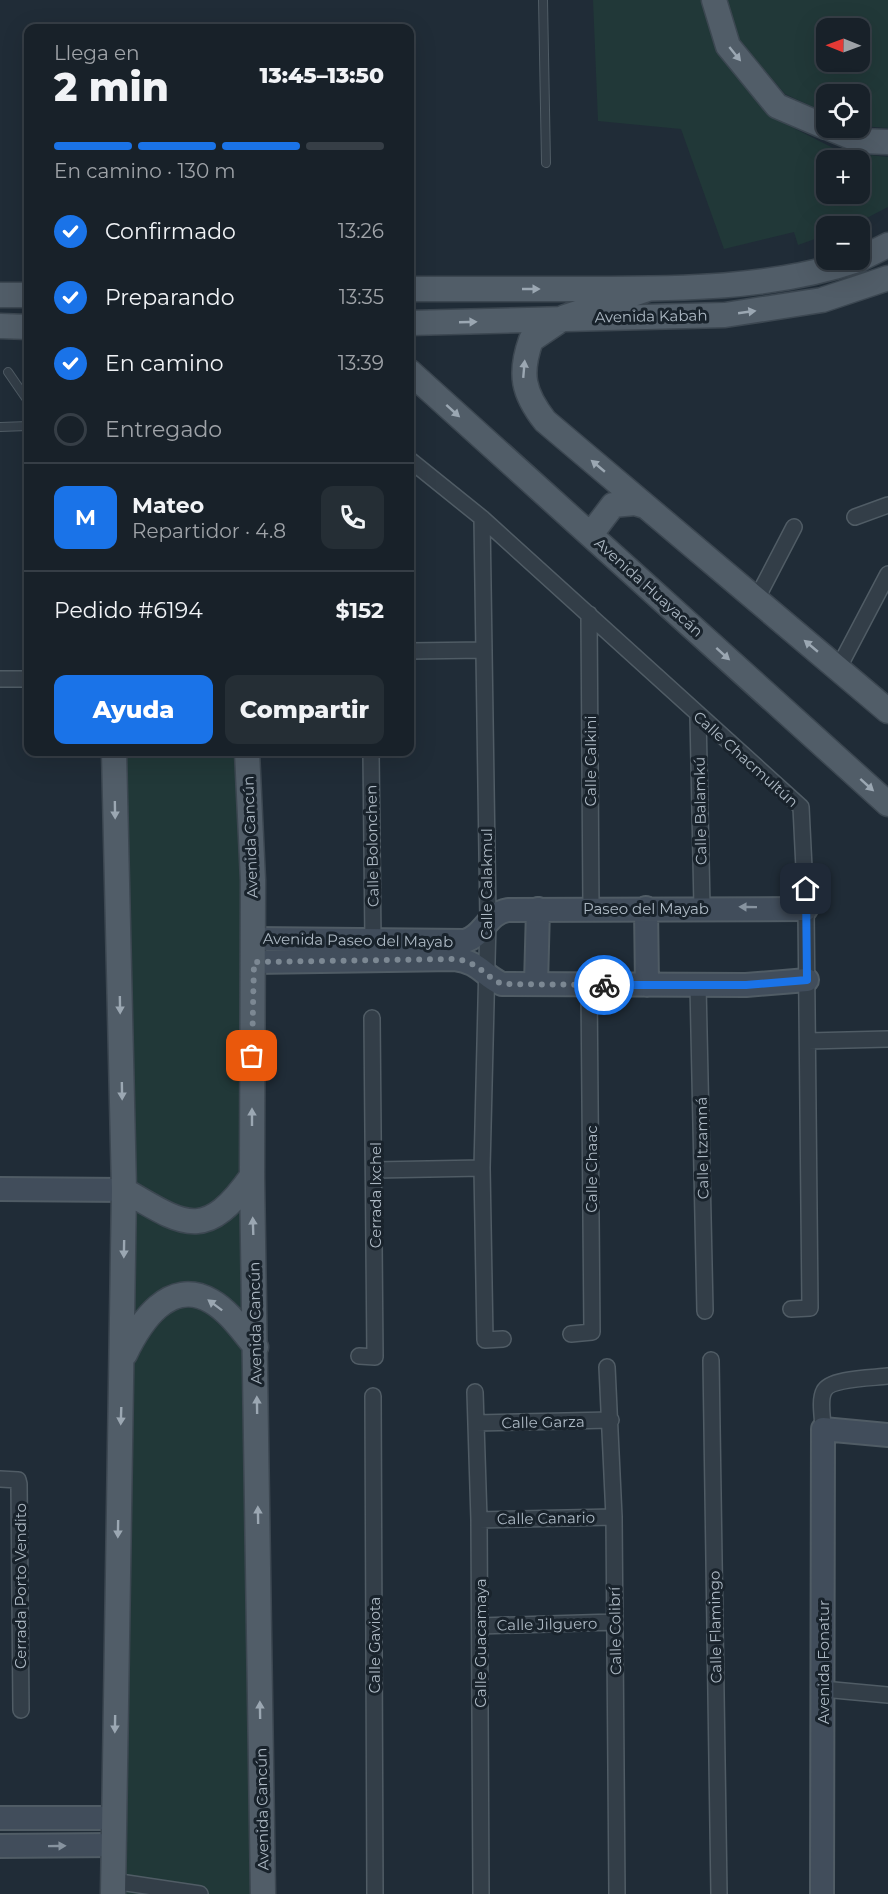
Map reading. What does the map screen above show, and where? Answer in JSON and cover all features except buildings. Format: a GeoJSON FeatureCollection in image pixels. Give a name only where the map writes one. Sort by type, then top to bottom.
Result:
{"type":"FeatureCollection","features":[{"type":"Feature","properties":{"kind":"main road"},"geometry":{"type":"LineString","coordinates":[[714,0],[729,46],[777,106],[816,122]]}},
{"type":"Feature","properties":{"kind":"main road"},"geometry":{"type":"LineString","coordinates":[[854,138],[861,141],[888,142]]}},
{"type":"Feature","properties":{"kind":"main road","name":"Avenida Kabah"},"geometry":{"type":"LineString","coordinates":[[870,254],[888,245]]}},
{"type":"Feature","properties":{"kind":"main road","name":"Avenida Kabah"},"geometry":{"type":"LineString","coordinates":[[414,289],[648,290],[774,279],[828,270]]}},
{"type":"Feature","properties":{"kind":"main road","name":"Avenida Kabah"},"geometry":{"type":"LineString","coordinates":[[414,323],[565,317],[724,315],[822,300],[888,278]]}},
{"type":"Feature","properties":{"kind":"main road"},"geometry":{"type":"LineString","coordinates":[[648,290],[565,317],[531,340],[523,377],[532,404],[545,421],[888,711]]}},
{"type":"Feature","properties":{"kind":"main road"},"geometry":{"type":"LineString","coordinates":[[0,295],[24,295]]}},
{"type":"Feature","properties":{"kind":"main road"},"geometry":{"type":"LineString","coordinates":[[0,326],[24,327]]}},
{"type":"Feature","properties":{"kind":"main road","name":"Avenida Huayacán"},"geometry":{"type":"LineString","coordinates":[[414,376],[888,804]]}},
{"type":"Feature","properties":{"kind":"main road"},"geometry":{"type":"LineString","coordinates":[[591,534],[613,505],[635,503],[645,506]]}},
{"type":"Feature","properties":{"kind":"main road"},"geometry":{"type":"LineString","coordinates":[[113,1887],[124,1191],[114,756]]}},
{"type":"Feature","properties":{"kind":"main road","name":"Avenida Cancún"},"geometry":{"type":"LineString","coordinates":[[247,756],[253,951],[252,1176],[265,1890]]}},
{"type":"Feature","properties":{"kind":"main road"},"geometry":{"type":"LineString","coordinates":[[124,1191],[168,1217],[196,1221],[215,1215],[224,1209],[237,1197],[252,1176]]}},
{"type":"Feature","properties":{"kind":"main road"},"geometry":{"type":"LineString","coordinates":[[122,1361],[143,1321],[152,1310],[168,1299],[187,1295],[202,1297],[216,1304],[256,1347]]}},
{"type":"Feature","properties":{"kind":"street","name":"Calle Chacmultún"},"geometry":{"type":"LineString","coordinates":[[414,463],[482,518],[801,807],[806,909],[810,1308],[791,1309]]}},
{"type":"Feature","properties":{"kind":"street"},"geometry":{"type":"LineString","coordinates":[[855,517],[888,505]]}},
{"type":"Feature","properties":{"kind":"street","name":"Calle Calakmul"},"geometry":{"type":"LineString","coordinates":[[482,518],[488,920],[484,970],[482,1168],[485,1340],[503,1339]]}},
{"type":"Feature","properties":{"kind":"street"},"geometry":{"type":"LineString","coordinates":[[756,600],[794,527]]}},
{"type":"Feature","properties":{"kind":"street"},"geometry":{"type":"LineString","coordinates":[[838,669],[888,574]]}},
{"type":"Feature","properties":{"kind":"street","name":"Calle Calkini"},"geometry":{"type":"LineString","coordinates":[[589,615],[591,908]]}},
{"type":"Feature","properties":{"kind":"street"},"geometry":{"type":"LineString","coordinates":[[414,651],[484,650]]}},
{"type":"Feature","properties":{"kind":"street"},"geometry":{"type":"LineString","coordinates":[[0,679],[24,679]]}},
{"type":"Feature","properties":{"kind":"street","name":"Calle Balamkú"},"geometry":{"type":"LineString","coordinates":[[698,715],[702,907]]}},
{"type":"Feature","properties":{"kind":"street","name":"Calle Bolonchen"},"geometry":{"type":"LineString","coordinates":[[371,756],[373,941]]}},
{"type":"Feature","properties":{"kind":"street","name":"Paseo del Mayab"},"geometry":{"type":"LineString","coordinates":[[488,920],[498,912],[538,909],[702,907],[806,909]]}},
{"type":"Feature","properties":{"kind":"street"},"geometry":{"type":"LineString","coordinates":[[646,908],[646,985]]}},
{"type":"Feature","properties":{"kind":"street"},"geometry":{"type":"LineString","coordinates":[[536,984],[538,909]]}},
{"type":"Feature","properties":{"kind":"street","name":"Avenida Paseo del Mayab"},"geometry":{"type":"LineString","coordinates":[[253,951],[373,941],[465,941],[476,938],[488,920]]}},
{"type":"Feature","properties":{"kind":"street","name":"Avenida Paseo del Mayab"},"geometry":{"type":"LineString","coordinates":[[253,951],[455,959],[471,961],[484,970]]}},
{"type":"Feature","properties":{"kind":"street"},"geometry":{"type":"LineString","coordinates":[[484,970],[491,979],[502,984],[698,985],[807,980]]}},
{"type":"Feature","properties":{"kind":"street","name":"Calle Chaac"},"geometry":{"type":"LineString","coordinates":[[571,1334],[592,1332],[589,985]]}},
{"type":"Feature","properties":{"kind":"street","name":"Calle Itzamná"},"geometry":{"type":"LineString","coordinates":[[698,985],[705,1311]]}},
{"type":"Feature","properties":{"kind":"street","name":"Cerrada Ixchel"},"geometry":{"type":"LineString","coordinates":[[359,1356],[375,1357],[372,1018]]}},
{"type":"Feature","properties":{"kind":"street"},"geometry":{"type":"LineString","coordinates":[[808,1041],[888,1039]]}},
{"type":"Feature","properties":{"kind":"street"},"geometry":{"type":"LineString","coordinates":[[375,1170],[482,1168]]}},
{"type":"Feature","properties":{"kind":"street"},"geometry":{"type":"LineString","coordinates":[[0,1189],[124,1191]]}},
{"type":"Feature","properties":{"kind":"street","name":"Calle Flamingo"},"geometry":{"type":"LineString","coordinates":[[711,1360],[719,1894]]}},
{"type":"Feature","properties":{"kind":"street","name":"Calle Colibrí"},"geometry":{"type":"LineString","coordinates":[[607,1367],[614,1517],[617,1894]]}},
{"type":"Feature","properties":{"kind":"street"},"geometry":{"type":"LineString","coordinates":[[888,1376],[836,1382],[822,1393],[823,1429],[888,1435]]}},
{"type":"Feature","properties":{"kind":"street","name":"Calle Guacamaya"},"geometry":{"type":"LineString","coordinates":[[475,1392],[480,1626],[481,1894]]}},
{"type":"Feature","properties":{"kind":"street","name":"Calle Gaviota"},"geometry":{"type":"LineString","coordinates":[[373,1396],[375,1894]]}},
{"type":"Feature","properties":{"kind":"street","name":"Calle Garza"},"geometry":{"type":"LineString","coordinates":[[476,1423],[611,1420]]}},
{"type":"Feature","properties":{"kind":"street","name":"Avenida Fonatur"},"geometry":{"type":"LineString","coordinates":[[822,1894],[823,1429]]}},
{"type":"Feature","properties":{"kind":"street","name":"Cerrada Porto Vendito"},"geometry":{"type":"LineString","coordinates":[[0,1479],[18,1480],[19,1484],[21,1710]]}},
{"type":"Feature","properties":{"kind":"street","name":"Calle Canario"},"geometry":{"type":"LineString","coordinates":[[478,1520],[614,1517]]}},
{"type":"Feature","properties":{"kind":"street","name":"Calle Jilguero"},"geometry":{"type":"LineString","coordinates":[[480,1626],[615,1622]]}},
{"type":"Feature","properties":{"kind":"street"},"geometry":{"type":"LineString","coordinates":[[824,1689],[888,1695]]}},
{"type":"Feature","properties":{"kind":"street"},"geometry":{"type":"LineString","coordinates":[[0,1818],[113,1818]]}},
{"type":"Feature","properties":{"kind":"street"},"geometry":{"type":"LineString","coordinates":[[0,1846],[113,1845]]}},
{"type":"Feature","properties":{"kind":"street"},"geometry":{"type":"LineString","coordinates":[[113,1887],[200,1894]]}},
{"type":"Feature","properties":{"kind":"lane"},"geometry":{"type":"LineString","coordinates":[[543,0],[546,163]]}},
{"type":"Feature","properties":{"kind":"lane"},"geometry":{"type":"LineString","coordinates":[[8,372],[24,395]]}},
{"type":"Feature","properties":{"kind":"lane"},"geometry":{"type":"LineString","coordinates":[[0,427],[24,426]]}},
{"type":"Feature","properties":{"kind":"green space"},"geometry":{"type":"Polygon","coordinates":[[[593,0],[703,0],[717,47],[768,115],[837,150],[816,150],[816,204],[870,204],[870,155],[888,157],[888,207],[870,216],[816,216],[816,239],[798,245],[794,232],[724,249],[681,129],[598,121],[593,0]]]}},
{"type":"Feature","properties":{"kind":"green space"},"geometry":{"type":"Polygon","coordinates":[[[727,0],[888,0],[888,128],[870,127],[870,84],[816,84],[816,108],[785,94],[739,40],[727,0]]]}},
{"type":"Feature","properties":{"kind":"green space"},"geometry":{"type":"Polygon","coordinates":[[[116,756],[243,756],[263,1894],[114,1894],[116,756]]]}},
{"type":"Feature","properties":{"kind":"way so far"},"geometry":{"type":"LineString","coordinates":[[252,1056],[254,962],[455,959],[471,961],[484,970],[491,979],[502,984],[604,985]]}},
{"type":"Feature","properties":{"kind":"route"},"geometry":{"type":"LineString","coordinates":[[604,985],[746,985],[807,980],[806,889]]}}]}
